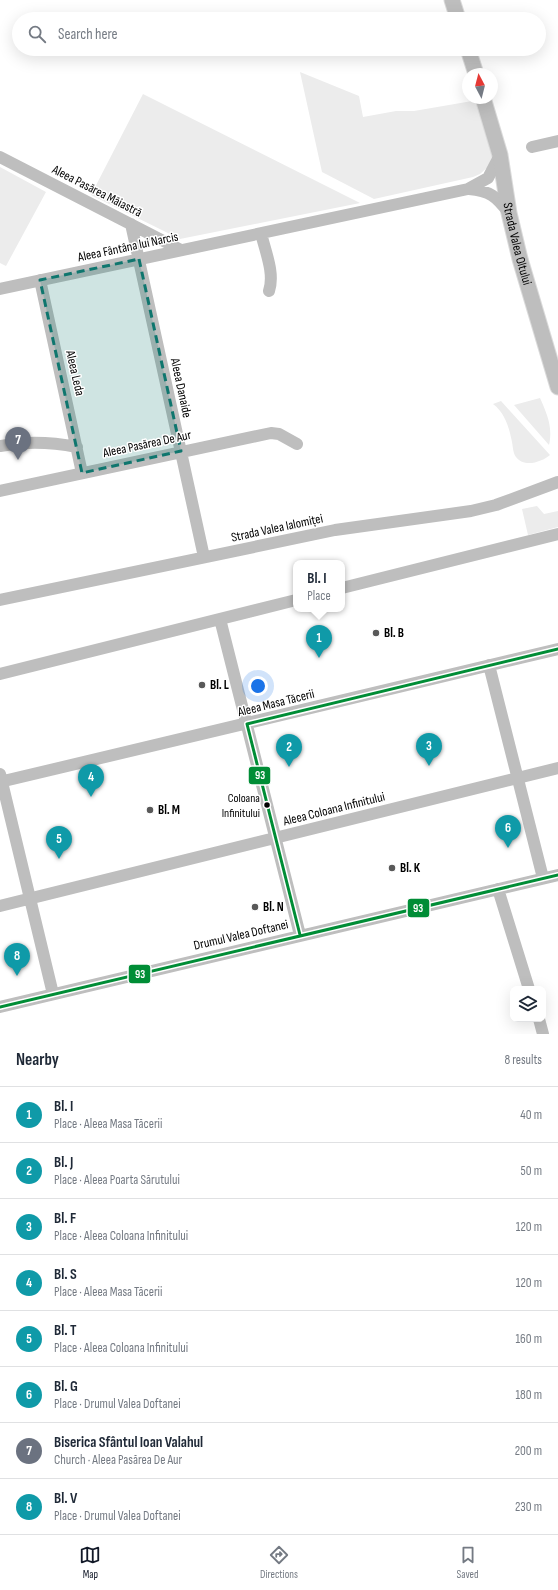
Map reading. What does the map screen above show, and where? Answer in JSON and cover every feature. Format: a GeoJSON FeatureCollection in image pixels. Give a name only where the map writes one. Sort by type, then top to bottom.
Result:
{"type":"FeatureCollection","features":[{"type":"Feature","properties":{"kind":"main road"},"geometry":{"type":"LineString","coordinates":[[452,0],[456,12]]}},
{"type":"Feature","properties":{"kind":"main road"},"geometry":{"type":"LineString","coordinates":[[470,56],[474,68]]}},
{"type":"Feature","properties":{"kind":"main road","name":"Strada Valea Oltului"},"geometry":{"type":"LineString","coordinates":[[485,104],[500,155],[509,213],[520,259],[558,387]]}},
{"type":"Feature","properties":{"kind":"street"},"geometry":{"type":"LineString","coordinates":[[532,147],[558,141]]}},
{"type":"Feature","properties":{"kind":"street","name":"Aleea Fântâna lui Narcis"},"geometry":{"type":"LineString","coordinates":[[0,289],[468,189],[488,178],[500,155]]}},
{"type":"Feature","properties":{"kind":"street","name":"Aleea Pasărea Măiastră"},"geometry":{"type":"LineString","coordinates":[[0,157],[181,250]]}},
{"type":"Feature","properties":{"kind":"street","name":"Aleea Fântâna lui Narcis"},"geometry":{"type":"LineString","coordinates":[[468,189],[482,190],[490,193],[498,199],[509,213]]}},
{"type":"Feature","properties":{"kind":"street","name":"Aleea Danaide"},"geometry":{"type":"LineString","coordinates":[[132,224],[204,557]]}},
{"type":"Feature","properties":{"kind":"street"},"geometry":{"type":"LineString","coordinates":[[261,233],[271,275],[272,283],[269,291]]}},
{"type":"Feature","properties":{"kind":"street","name":"Aleea Leda"},"geometry":{"type":"LineString","coordinates":[[40,280],[82,473]]}},
{"type":"Feature","properties":{"kind":"street","name":"Aleea Pasărea De Aur"},"geometry":{"type":"LineString","coordinates":[[0,491],[271,432],[279,434],[297,444]]}},
{"type":"Feature","properties":{"kind":"street"},"geometry":{"type":"LineString","coordinates":[[0,446],[38,442],[77,447]]}},
{"type":"Feature","properties":{"kind":"street","name":"Strada Valea Ialomiței"},"geometry":{"type":"LineString","coordinates":[[0,600],[349,527],[471,511],[496,505],[558,482]]}},
{"type":"Feature","properties":{"kind":"street"},"geometry":{"type":"LineString","coordinates":[[345,587],[558,534]]}},
{"type":"Feature","properties":{"kind":"street"},"geometry":{"type":"LineString","coordinates":[[0,674],[293,601]]}},
{"type":"Feature","properties":{"kind":"street"},"geometry":{"type":"LineString","coordinates":[[220,619],[300,935]]}},
{"type":"Feature","properties":{"kind":"street","name":"Aleea Masa Tăcerii"},"geometry":{"type":"LineString","coordinates":[[1,779],[247,724],[558,649]]}},
{"type":"Feature","properties":{"kind":"street"},"geometry":{"type":"LineString","coordinates":[[489,665],[543,878]]}},
{"type":"Feature","properties":{"kind":"street","name":"Aleea Coloana Infinitului"},"geometry":{"type":"LineString","coordinates":[[0,906],[558,768]]}},
{"type":"Feature","properties":{"kind":"street"},"geometry":{"type":"LineString","coordinates":[[1,779],[53,994]]}},
{"type":"Feature","properties":{"kind":"street","name":"Drumul Valea Doftanei"},"geometry":{"type":"LineString","coordinates":[[0,1007],[558,874]]}},
{"type":"Feature","properties":{"kind":"street"},"geometry":{"type":"LineString","coordinates":[[498,889],[529,986]]}},
{"type":"Feature","properties":{"kind":"street"},"geometry":{"type":"LineString","coordinates":[[540,1022],[543,1034]]}},
{"type":"Feature","properties":{"kind":"highlighted area"},"geometry":{"type":"Polygon","coordinates":[[[139,259],[181,451],[82,473],[40,280],[139,259]]]}},
{"type":"Feature","properties":{"kind":"shaded area"},"geometry":{"type":"Polygon","coordinates":[[[300,72],[359,96],[363,117],[396,111],[414,111],[462,103],[462,104],[479,104],[493,154],[489,166],[480,174],[473,177],[374,199],[322,172],[300,72]]]}},
{"type":"Feature","properties":{"kind":"shaded area"},"geometry":{"type":"Polygon","coordinates":[[[143,94],[360,203],[180,239],[91,195],[143,94]]]}},
{"type":"Feature","properties":{"kind":"shaded area"},"geometry":{"type":"Polygon","coordinates":[[[0,167],[46,192],[6,266],[0,263],[0,167]]]}},
{"type":"Feature","properties":{"kind":"shaded area"},"geometry":{"type":"Polygon","coordinates":[[[540,398],[550,426],[549,445],[514,405],[540,398]]]}},
{"type":"Feature","properties":{"kind":"shaded area"},"geometry":{"type":"Polygon","coordinates":[[[501,401],[550,455],[547,458],[538,462],[528,463],[519,460],[516,457],[506,421],[501,412],[493,404],[501,401]]]}},
{"type":"Feature","properties":{"kind":"shaded area"},"geometry":{"type":"Polygon","coordinates":[[[537,506],[544,514],[558,511],[558,527],[528,535],[522,509],[537,506]]]}},
{"type":"Feature","properties":{"kind":"transit line","name":"93"},"geometry":{"type":"LineString","coordinates":[[300,935],[247,724],[558,649]]}},
{"type":"Feature","properties":{"kind":"transit line","name":"93"},"geometry":{"type":"LineString","coordinates":[[0,1007],[558,875]]}},
{"type":"Feature","properties":{"kind":"place","name":"Biserica Sfântul Ioan Valahul"},"geometry":{"type":"Point","coordinates":[18,460]}},
{"type":"Feature","properties":{"kind":"place","name":"Bl. B"},"geometry":{"type":"Point","coordinates":[376,633]}},
{"type":"Feature","properties":{"kind":"place","name":"Bl. I"},"geometry":{"type":"Point","coordinates":[319,658]}},
{"type":"Feature","properties":{"kind":"place","name":"Bl. L"},"geometry":{"type":"Point","coordinates":[202,685]}},
{"type":"Feature","properties":{"kind":"place","name":"Bl. F"},"geometry":{"type":"Point","coordinates":[429,766]}},
{"type":"Feature","properties":{"kind":"place","name":"Bl. J"},"geometry":{"type":"Point","coordinates":[289,767]}},
{"type":"Feature","properties":{"kind":"place","name":"Bl. S"},"geometry":{"type":"Point","coordinates":[91,797]}},
{"type":"Feature","properties":{"kind":"place","name":"Coloana Infinitului"},"geometry":{"type":"Point","coordinates":[267,805]}},
{"type":"Feature","properties":{"kind":"place","name":"Bl. M"},"geometry":{"type":"Point","coordinates":[150,810]}},
{"type":"Feature","properties":{"kind":"place","name":"Bl. G"},"geometry":{"type":"Point","coordinates":[508,848]}},
{"type":"Feature","properties":{"kind":"place","name":"Bl. T"},"geometry":{"type":"Point","coordinates":[59,859]}},
{"type":"Feature","properties":{"kind":"place","name":"Bl. K"},"geometry":{"type":"Point","coordinates":[392,868]}},
{"type":"Feature","properties":{"kind":"place","name":"Bl. N"},"geometry":{"type":"Point","coordinates":[255,907]}},
{"type":"Feature","properties":{"kind":"place","name":"Bl. V"},"geometry":{"type":"Point","coordinates":[17,976]}}]}
